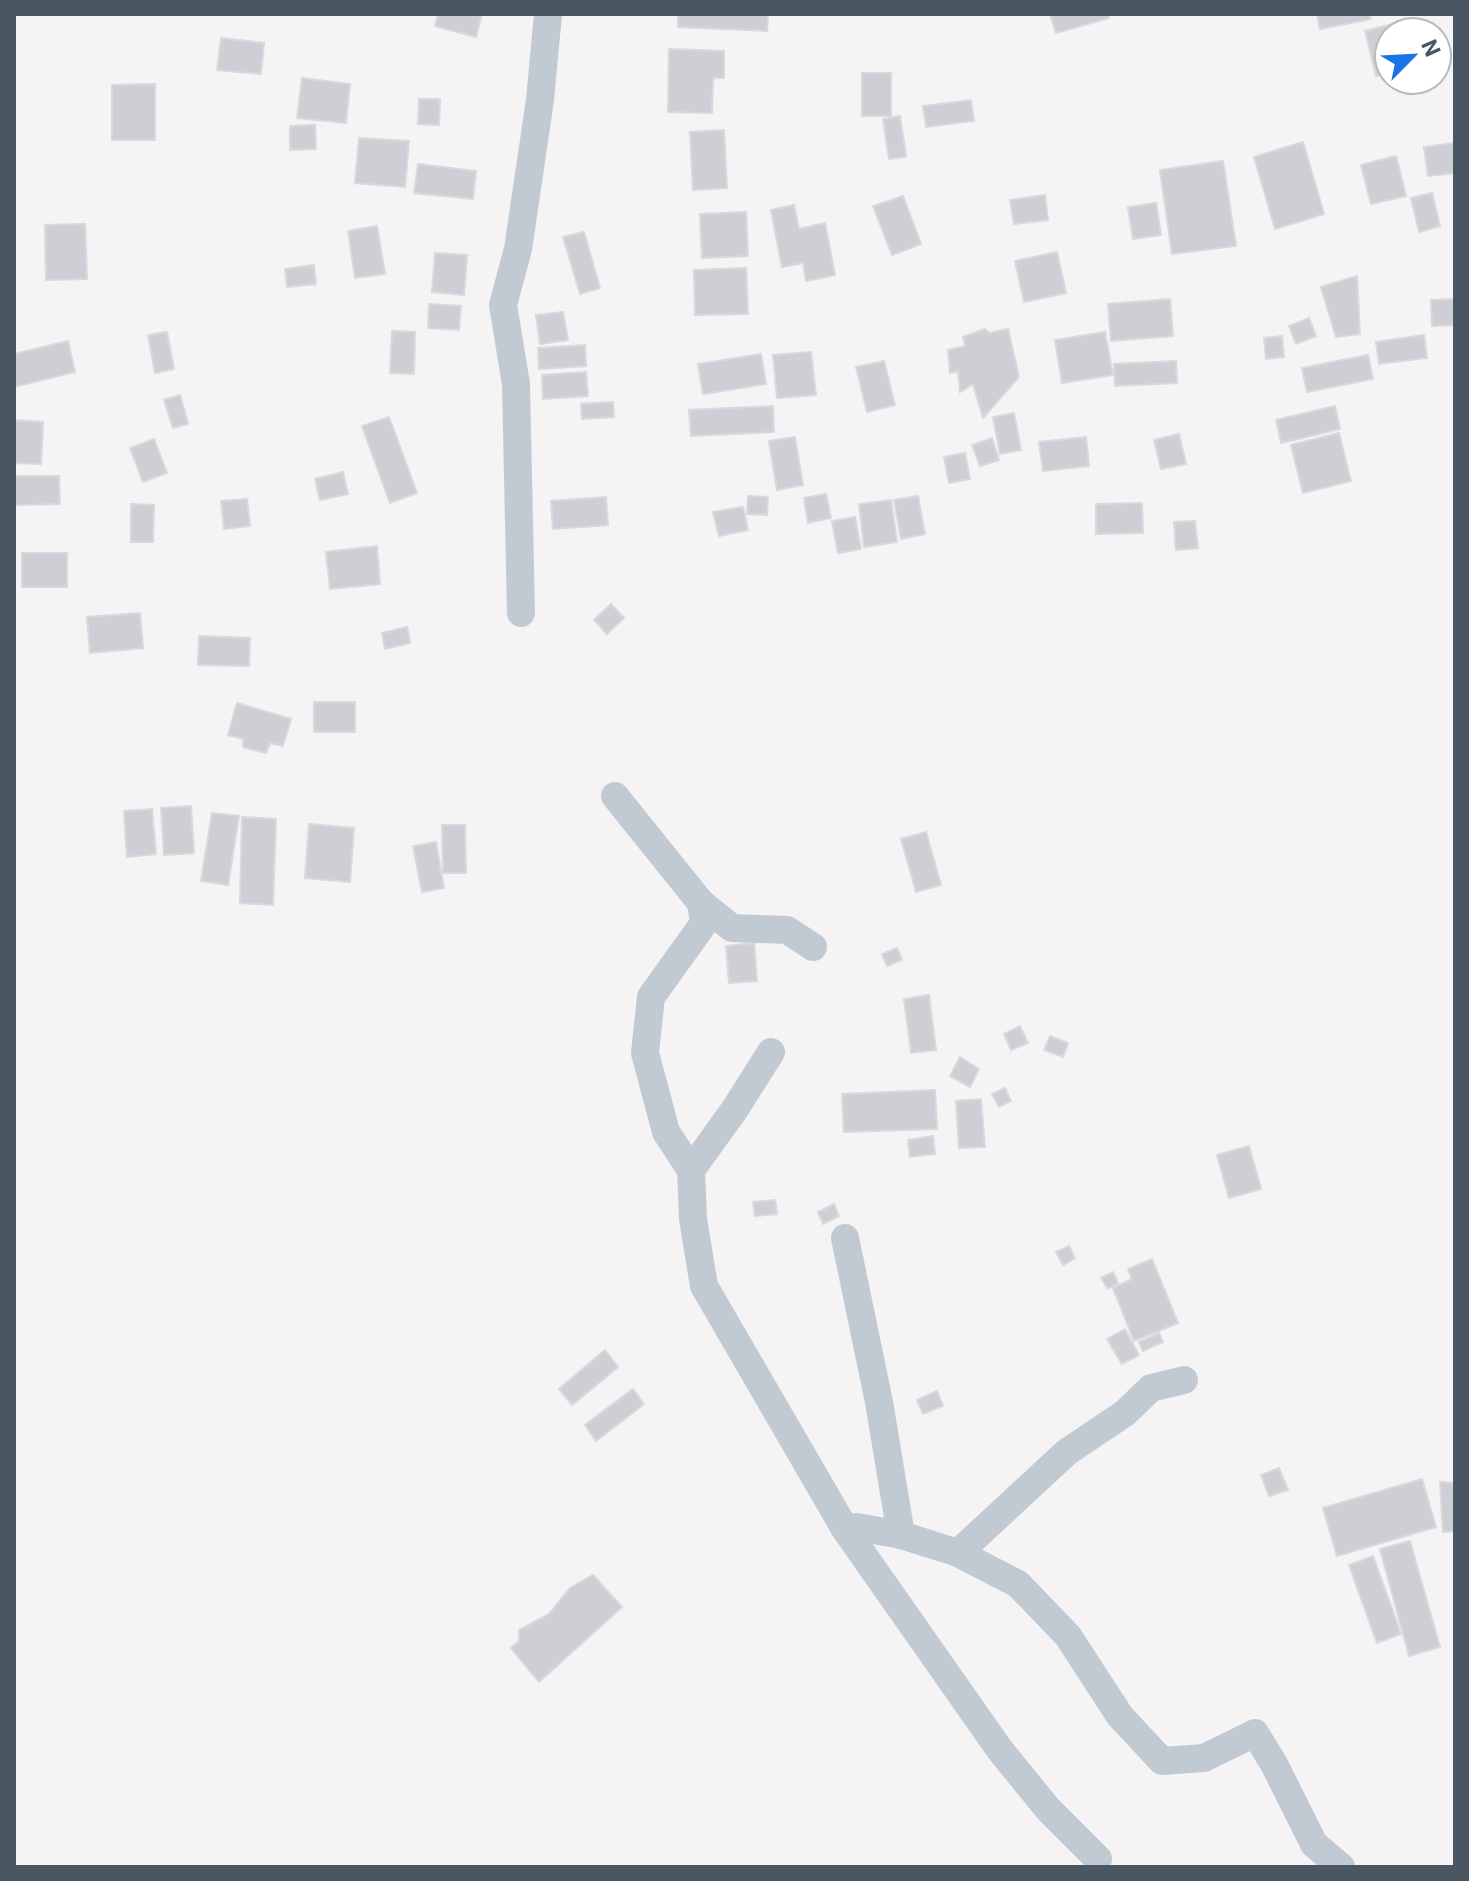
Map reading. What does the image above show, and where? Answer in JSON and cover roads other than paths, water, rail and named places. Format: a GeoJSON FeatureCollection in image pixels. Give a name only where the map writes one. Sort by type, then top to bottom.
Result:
{"type":"FeatureCollection","features":[{"type":"Feature","properties":{"kind":"street"},"geometry":{"type":"LineString","coordinates":[[521,613],[516,384],[503,305],[518,249],[540,100],[548,14]]}},
{"type":"Feature","properties":{"kind":"street"},"geometry":{"type":"LineString","coordinates":[[615,796],[701,903],[732,928],[787,930],[813,947]]}},
{"type":"Feature","properties":{"kind":"street"},"geometry":{"type":"LineString","coordinates":[[701,903],[704,923],[651,997],[645,1053],[666,1132],[691,1170],[693,1219],[704,1286],[845,1529],[1000,1750],[1048,1809],[1098,1859]]}},
{"type":"Feature","properties":{"kind":"street"},"geometry":{"type":"LineString","coordinates":[[691,1170],[771,1052]]}},
{"type":"Feature","properties":{"kind":"street"},"geometry":{"type":"LineString","coordinates":[[845,1238],[879,1402],[901,1535]]}},
{"type":"Feature","properties":{"kind":"street"},"geometry":{"type":"LineString","coordinates":[[958,1553],[1067,1452],[1125,1413],[1151,1388],[1184,1380]]}},
{"type":"Feature","properties":{"kind":"street"},"geometry":{"type":"LineString","coordinates":[[845,1529],[857,1527],[901,1535],[958,1553],[1018,1584],[1068,1636],[1120,1716],[1162,1761],[1204,1758],[1255,1733],[1314,1844],[1341,1867]]}}]}
